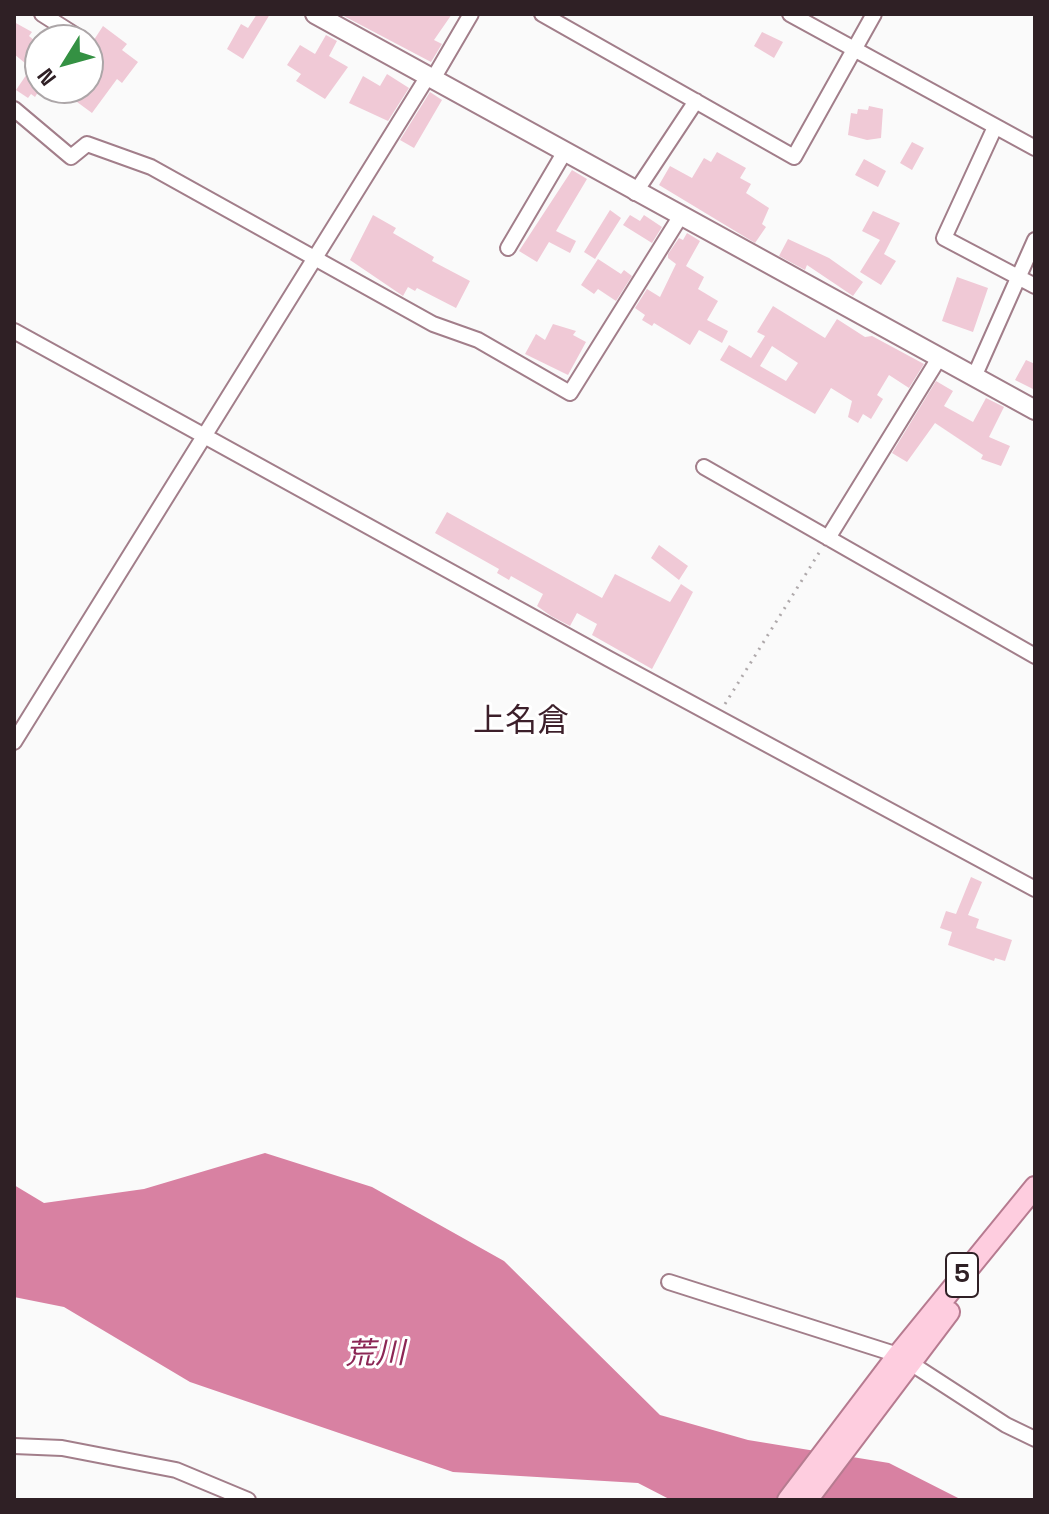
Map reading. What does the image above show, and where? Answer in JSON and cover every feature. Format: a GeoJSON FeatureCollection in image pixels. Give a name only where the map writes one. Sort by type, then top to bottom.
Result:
{"type":"FeatureCollection","features":[{"type":"Feature","properties":{"kind":"main road","name":"5"},"geometry":{"type":"LineString","coordinates":[[807,1500],[900,1364],[1035,1187]]}},
{"type":"Feature","properties":{"kind":"main road","name":"5"},"geometry":{"type":"LineString","coordinates":[[788,1500],[1035,1207]]}},
{"type":"Feature","properties":{"kind":"street"},"geometry":{"type":"LineString","coordinates":[[315,14],[635,193],[1035,410]]}},
{"type":"Feature","properties":{"kind":"street"},"geometry":{"type":"LineString","coordinates":[[14,742],[315,256],[471,14]]}},
{"type":"Feature","properties":{"kind":"street"},"geometry":{"type":"LineString","coordinates":[[542,14],[568,20],[696,101],[794,157],[874,14]]}},
{"type":"Feature","properties":{"kind":"street"},"geometry":{"type":"LineString","coordinates":[[790,14],[1035,148]]}},
{"type":"Feature","properties":{"kind":"street"},"geometry":{"type":"LineString","coordinates":[[635,193],[696,101]]}},
{"type":"Feature","properties":{"kind":"street"},"geometry":{"type":"LineString","coordinates":[[14,109],[71,157],[87,144],[151,167],[433,324],[478,340],[570,393],[680,217]]}},
{"type":"Feature","properties":{"kind":"street"},"geometry":{"type":"LineString","coordinates":[[995,127],[944,238],[1035,286]]}},
{"type":"Feature","properties":{"kind":"street"},"geometry":{"type":"LineString","coordinates":[[508,248],[564,153]]}},
{"type":"Feature","properties":{"kind":"street"},"geometry":{"type":"LineString","coordinates":[[974,377],[1035,240]]}},
{"type":"Feature","properties":{"kind":"street"},"geometry":{"type":"LineString","coordinates":[[14,331],[1035,889]]}},
{"type":"Feature","properties":{"kind":"street"},"geometry":{"type":"LineString","coordinates":[[828,538],[939,358]]}},
{"type":"Feature","properties":{"kind":"street"},"geometry":{"type":"LineString","coordinates":[[704,467],[1035,656]]}},
{"type":"Feature","properties":{"kind":"street"},"geometry":{"type":"LineString","coordinates":[[669,1282],[900,1364],[1035,1439]]}},
{"type":"Feature","properties":{"kind":"street"},"geometry":{"type":"LineString","coordinates":[[14,1446],[62,1448],[176,1470],[248,1500]]}},
{"type":"Feature","properties":{"kind":"path"},"geometry":{"type":"LineString","coordinates":[[716,717],[828,538]]}},
{"type":"Feature","properties":{"kind":"water","name":"荒川"},"geometry":{"type":"Polygon","coordinates":[[[265,1153],[372,1187],[504,1261],[660,1415],[748,1440],[889,1463],[962,1500],[671,1500],[638,1483],[453,1472],[190,1382],[64,1307],[14,1297],[14,1185],[44,1203],[144,1189],[265,1153]]]}},
{"type":"Feature","properties":{"kind":"building"},"geometry":{"type":"Polygon","coordinates":[[[257,14],[270,14],[243,59],[227,49],[241,24],[248,28],[257,14]]]}},
{"type":"Feature","properties":{"kind":"building"},"geometry":{"type":"Polygon","coordinates":[[[340,14],[452,14],[434,40],[442,44],[431,62],[340,14]]]}},
{"type":"Feature","properties":{"kind":"building"},"geometry":{"type":"Polygon","coordinates":[[[14,22],[24,28],[24,62],[14,54],[14,22]]]}},
{"type":"Feature","properties":{"kind":"building"},"geometry":{"type":"Polygon","coordinates":[[[104,27],[127,44],[122,50],[138,62],[122,83],[117,79],[104,97],[104,27]]]}},
{"type":"Feature","properties":{"kind":"building"},"geometry":{"type":"Polygon","coordinates":[[[762,32],[783,42],[774,58],[754,46],[762,32]]]}},
{"type":"Feature","properties":{"kind":"building"},"geometry":{"type":"Polygon","coordinates":[[[326,35],[337,41],[329,56],[348,67],[325,99],[296,81],[301,74],[287,65],[300,45],[315,54],[326,35]]]}},
{"type":"Feature","properties":{"kind":"building"},"geometry":{"type":"Polygon","coordinates":[[[387,74],[409,88],[388,121],[349,103],[363,76],[380,86],[387,74]]]}},
{"type":"Feature","properties":{"kind":"building"},"geometry":{"type":"Polygon","coordinates":[[[24,78],[24,95],[16,90],[24,78]]]}},
{"type":"Feature","properties":{"kind":"building"},"geometry":{"type":"Polygon","coordinates":[[[430,92],[442,100],[414,148],[400,140],[430,92]]]}},
{"type":"Feature","properties":{"kind":"building"},"geometry":{"type":"Polygon","coordinates":[[[80,104],[99,104],[92,113],[80,104]]]}},
{"type":"Feature","properties":{"kind":"building"},"geometry":{"type":"Polygon","coordinates":[[[869,106],[883,109],[881,138],[867,140],[848,135],[851,113],[857,114],[858,109],[868,110],[869,106]]]}},
{"type":"Feature","properties":{"kind":"building"},"geometry":{"type":"Polygon","coordinates":[[[912,142],[924,148],[912,170],[900,163],[912,142]]]}},
{"type":"Feature","properties":{"kind":"building"},"geometry":{"type":"Polygon","coordinates":[[[717,152],[746,168],[740,178],[751,184],[746,193],[769,208],[762,224],[766,227],[755,243],[659,185],[670,166],[692,178],[704,158],[711,162],[717,152]]]}},
{"type":"Feature","properties":{"kind":"building"},"geometry":{"type":"Polygon","coordinates":[[[864,159],[886,171],[878,187],[855,175],[864,159]]]}},
{"type":"Feature","properties":{"kind":"building"},"geometry":{"type":"Polygon","coordinates":[[[572,170],[587,179],[556,231],[576,241],[570,253],[549,242],[537,262],[519,251],[572,170]]]}},
{"type":"Feature","properties":{"kind":"building"},"geometry":{"type":"Polygon","coordinates":[[[610,210],[621,218],[595,259],[584,252],[610,210]]]}},
{"type":"Feature","properties":{"kind":"building"},"geometry":{"type":"Polygon","coordinates":[[[873,211],[900,223],[884,254],[896,261],[881,285],[860,272],[880,240],[862,231],[873,211]]]}},
{"type":"Feature","properties":{"kind":"building"},"geometry":{"type":"Polygon","coordinates":[[[373,215],[396,228],[393,233],[434,257],[432,261],[470,281],[456,308],[417,288],[415,291],[408,287],[403,296],[350,260],[373,215]]]}},
{"type":"Feature","properties":{"kind":"building"},"geometry":{"type":"Polygon","coordinates":[[[630,215],[640,221],[644,215],[662,227],[652,243],[623,225],[630,215]]]}},
{"type":"Feature","properties":{"kind":"building"},"geometry":{"type":"Polygon","coordinates":[[[687,233],[700,241],[686,266],[704,277],[698,289],[718,301],[707,320],[728,331],[722,343],[699,330],[690,345],[654,323],[652,326],[642,320],[645,315],[635,308],[647,289],[660,297],[676,264],[668,258],[668,254],[679,238],[683,240],[687,233]]]}},
{"type":"Feature","properties":{"kind":"building"},"geometry":{"type":"Polygon","coordinates":[[[788,239],[829,258],[863,282],[853,296],[807,265],[805,270],[779,256],[788,239]]]}},
{"type":"Feature","properties":{"kind":"building"},"geometry":{"type":"Polygon","coordinates":[[[598,259],[621,274],[624,270],[632,276],[616,301],[598,289],[594,294],[581,285],[598,259]]]}},
{"type":"Feature","properties":{"kind":"building"},"geometry":{"type":"Polygon","coordinates":[[[957,277],[988,288],[973,332],[942,321],[957,277]]]}},
{"type":"Feature","properties":{"kind":"building"},"geometry":{"type":"Polygon","coordinates":[[[773,306],[825,338],[837,319],[865,337],[872,336],[924,364],[909,388],[889,375],[877,395],[883,399],[871,419],[863,414],[858,423],[848,417],[852,401],[831,388],[815,414],[720,360],[729,345],[751,358],[765,336],[757,332],[773,306]],[[772,346],[760,366],[786,381],[798,363],[772,346]]]}},
{"type":"Feature","properties":{"kind":"building"},"geometry":{"type":"Polygon","coordinates":[[[553,324],[576,331],[573,335],[586,342],[568,375],[525,354],[536,334],[545,340],[553,324]]]}},
{"type":"Feature","properties":{"kind":"building"},"geometry":{"type":"Polygon","coordinates":[[[1026,360],[1035,364],[1035,390],[1015,380],[1026,360]]]}},
{"type":"Feature","properties":{"kind":"building"},"geometry":{"type":"Polygon","coordinates":[[[936,381],[953,391],[944,406],[973,422],[986,398],[1004,407],[989,437],[1010,446],[1001,466],[981,459],[983,455],[935,423],[907,462],[892,453],[936,381]]]}},
{"type":"Feature","properties":{"kind":"building"},"geometry":{"type":"Polygon","coordinates":[[[447,512],[602,598],[615,574],[670,602],[681,584],[693,592],[652,669],[592,635],[597,624],[577,613],[570,626],[551,616],[537,606],[543,594],[511,576],[509,580],[497,573],[499,569],[435,533],[447,512]]]}},
{"type":"Feature","properties":{"kind":"building"},"geometry":{"type":"Polygon","coordinates":[[[659,545],[688,566],[679,580],[651,558],[659,545]]]}},
{"type":"Feature","properties":{"kind":"building"},"geometry":{"type":"Polygon","coordinates":[[[971,877],[982,882],[968,915],[979,919],[976,928],[1012,940],[1005,961],[995,958],[994,961],[948,945],[952,932],[940,928],[946,911],[956,914],[971,877]]]}},
{"type":"Feature","properties":{"kind":"district","name":"上名倉"},"geometry":{"type":"Point","coordinates":[521,722]}}]}
